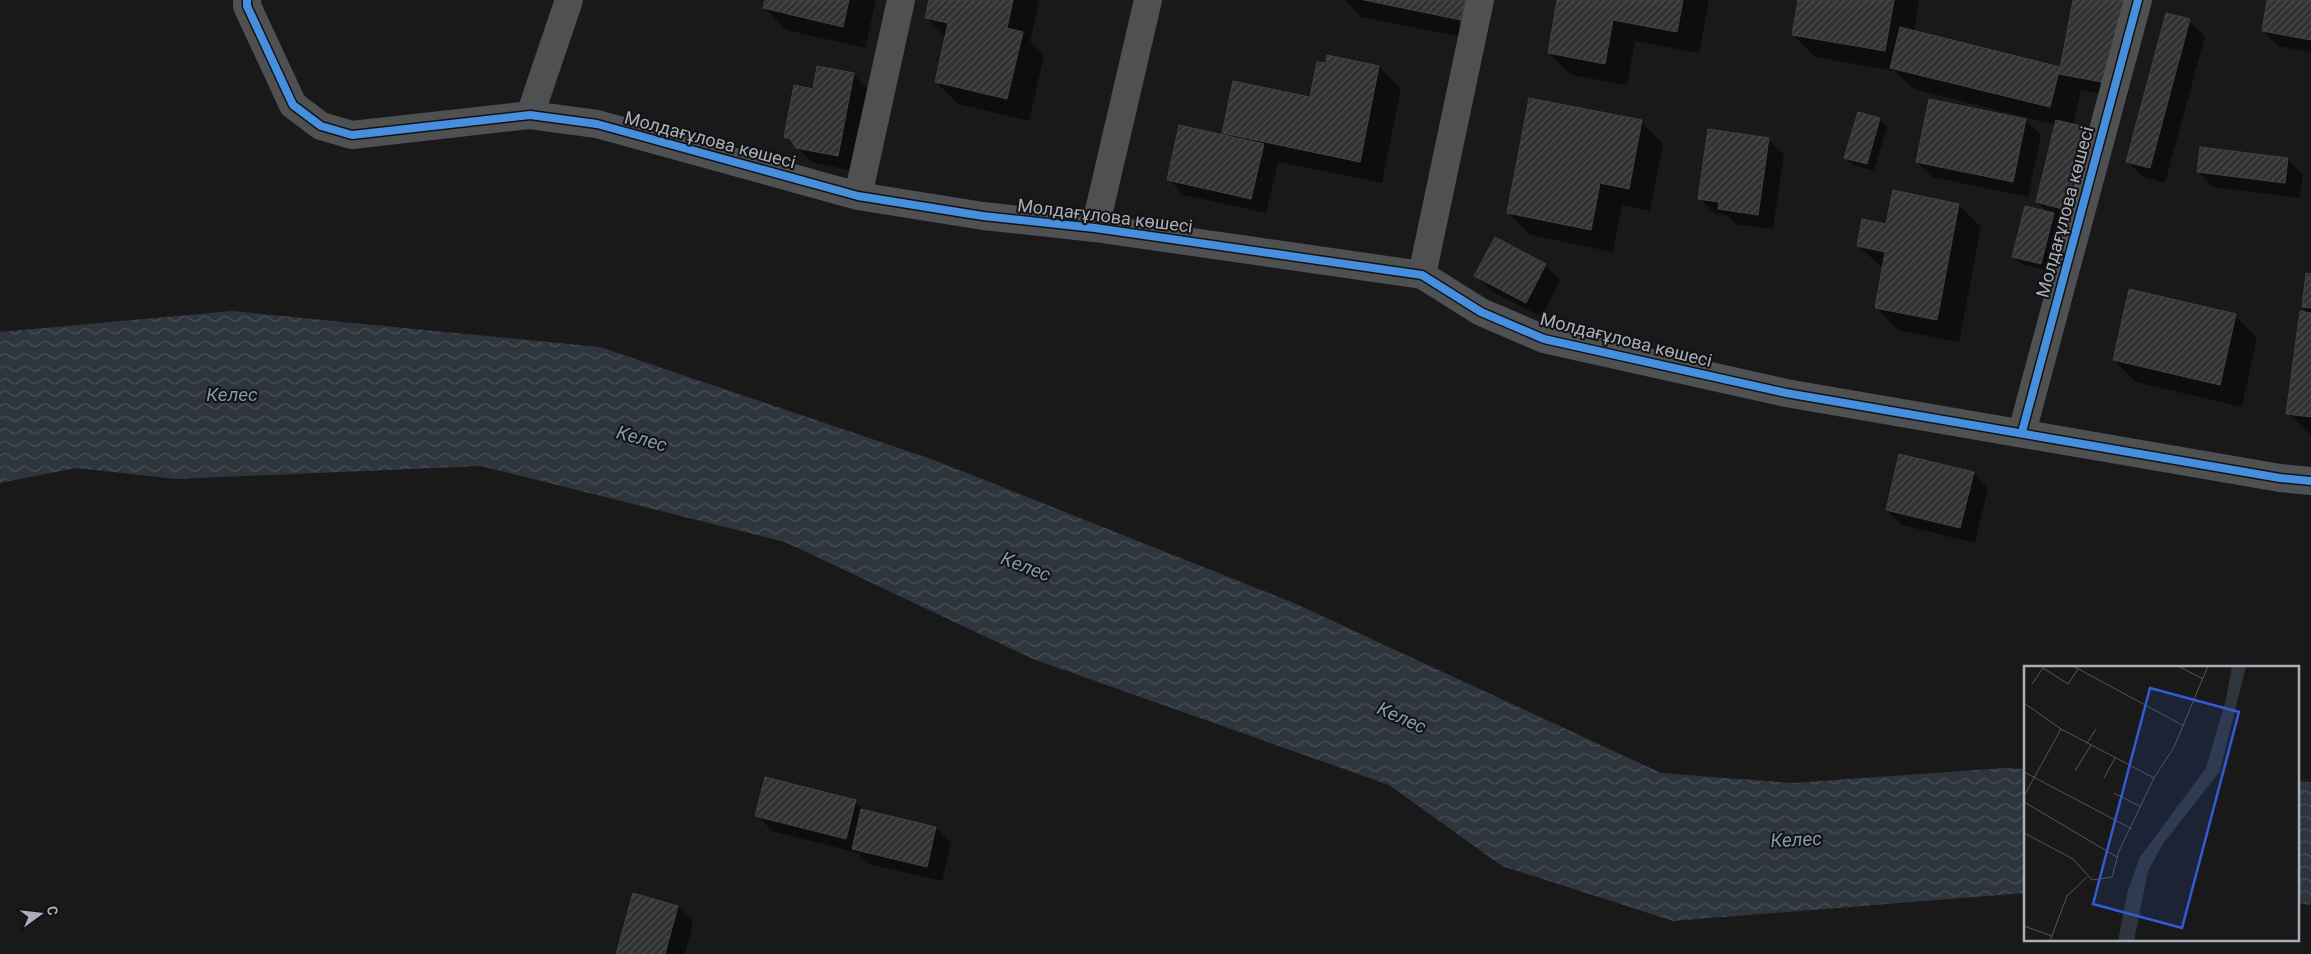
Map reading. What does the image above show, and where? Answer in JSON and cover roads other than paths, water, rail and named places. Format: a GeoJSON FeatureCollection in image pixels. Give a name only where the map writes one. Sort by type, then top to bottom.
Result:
{"type":"FeatureCollection","features":[{"type":"Feature","properties":{"kind":"street","name":"Молдағұлова көшесі"},"geometry":{"type":"LineString","coordinates":[[246,0],[247,6],[293,105],[321,126],[352,135],[530,115],[597,124],[858,196],[982,216],[1094,228],[1422,276],[1481,312],[1544,339],[1786,393],[2022,432],[2280,478],[2311,480]]}},
{"type":"Feature","properties":{"kind":"street"},"geometry":{"type":"LineString","coordinates":[[530,115],[569,0]]}},
{"type":"Feature","properties":{"kind":"street"},"geometry":{"type":"LineString","coordinates":[[858,196],[901,0]]}},
{"type":"Feature","properties":{"kind":"street"},"geometry":{"type":"LineString","coordinates":[[1094,228],[1148,0]]}},
{"type":"Feature","properties":{"kind":"street"},"geometry":{"type":"LineString","coordinates":[[1422,276],[1480,0]]}},
{"type":"Feature","properties":{"kind":"street","name":"Молдағұлова көшесі"},"geometry":{"type":"LineString","coordinates":[[2022,432],[2138,0]]}},
{"type":"Feature","properties":{"kind":"water","name":"Келес"},"geometry":{"type":"Polygon","coordinates":[[[232,311],[600,347],[934,460],[1294,603],[1661,773],[1792,783],[2005,768],[2024,769],[2024,893],[1673,921],[1502,866],[1389,785],[1033,659],[785,542],[481,466],[176,479],[76,468],[0,483],[0,332],[232,311]]]}},
{"type":"Feature","properties":{"kind":"water"},"geometry":{"type":"Polygon","coordinates":[[[2298,781],[2311,782],[2311,905],[2298,903],[2298,781]]]}}]}
